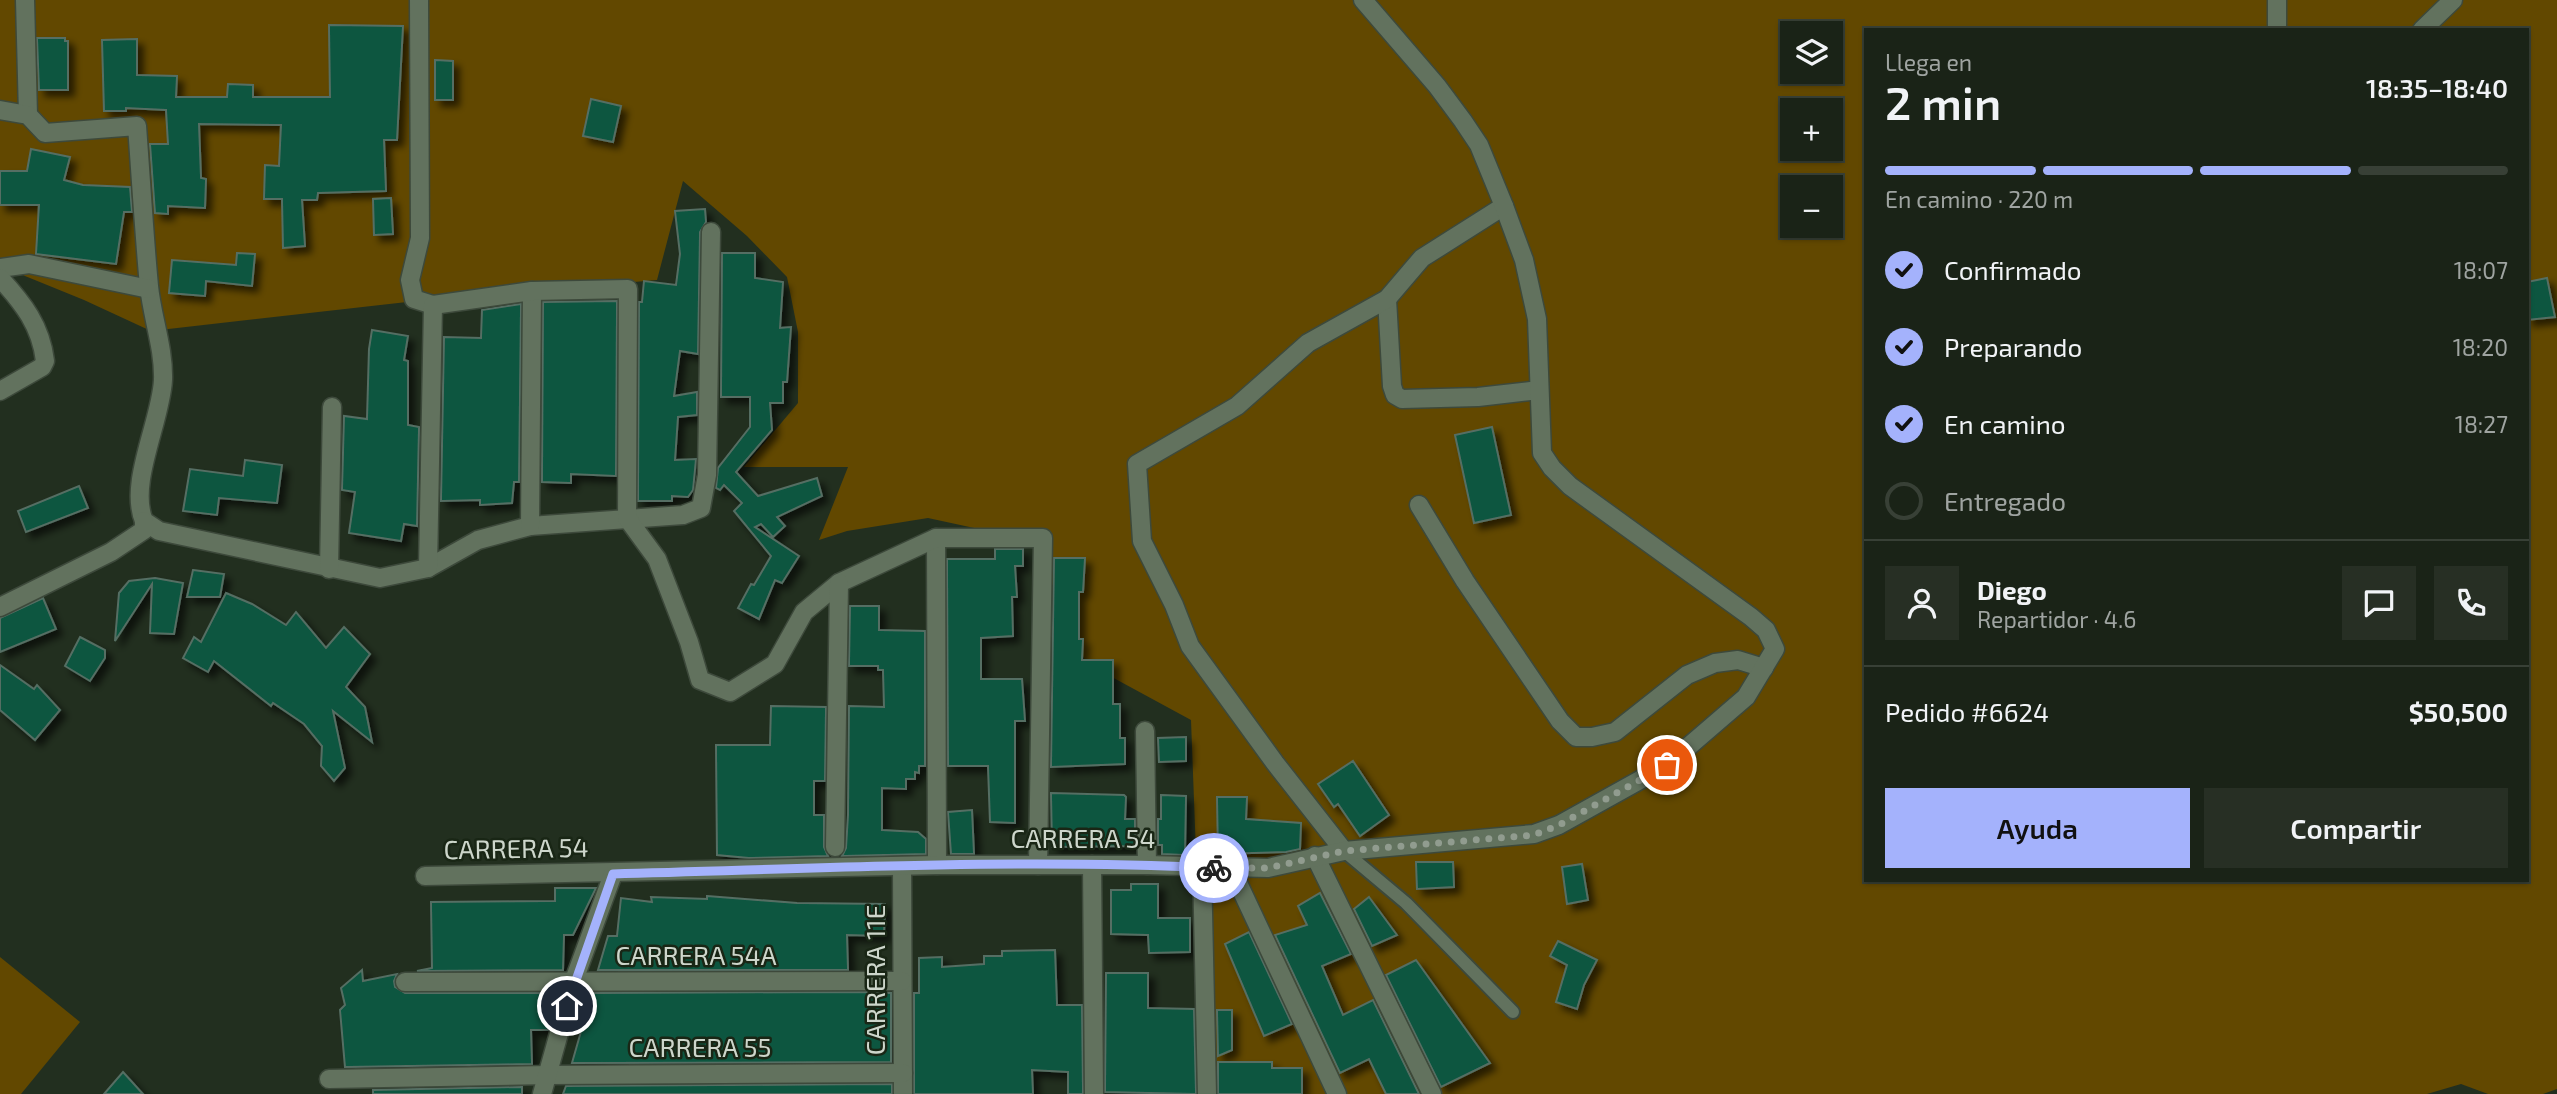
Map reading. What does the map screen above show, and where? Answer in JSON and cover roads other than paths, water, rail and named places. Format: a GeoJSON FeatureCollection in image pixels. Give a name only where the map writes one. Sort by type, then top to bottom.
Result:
{"type":"FeatureCollection","features":[{"type":"Feature","properties":{"kind":"street"},"geometry":{"type":"LineString","coordinates":[[25,0],[28,115]]}},
{"type":"Feature","properties":{"kind":"street"},"geometry":{"type":"LineString","coordinates":[[419,0],[419,238],[410,280],[414,299],[433,304],[532,291],[628,289],[627,518],[657,559],[689,642],[700,680],[730,692],[775,664],[804,612],[839,583],[936,538],[1042,538],[1038,865]]}},
{"type":"Feature","properties":{"kind":"street"},"geometry":{"type":"LineString","coordinates":[[1363,0],[1464,121],[1479,145],[1504,205],[1524,260],[1537,319],[1542,453],[1570,486],[1751,617],[1766,631],[1775,649],[1764,668],[1738,660],[1714,663],[1687,675],[1615,733],[1576,737],[1552,710],[1465,581],[1419,505]]}},
{"type":"Feature","properties":{"kind":"street"},"geometry":{"type":"LineString","coordinates":[[2277,0],[2277,28]]}},
{"type":"Feature","properties":{"kind":"street"},"geometry":{"type":"LineString","coordinates":[[2424,28],[2453,0]]}},
{"type":"Feature","properties":{"kind":"street"},"geometry":{"type":"LineString","coordinates":[[0,110],[28,115],[45,133],[138,126],[149,289],[162,350],[163,382],[142,474],[140,502],[144,530],[111,552],[0,607]]}},
{"type":"Feature","properties":{"kind":"street"},"geometry":{"type":"LineString","coordinates":[[1344,851],[1275,763],[1190,646],[1174,605],[1142,541],[1137,464],[1237,406],[1308,342],[1387,299],[1422,258],[1504,205]]}},
{"type":"Feature","properties":{"kind":"street"},"geometry":{"type":"LineString","coordinates":[[144,521],[159,531],[380,578],[428,568],[478,540],[530,526],[683,515],[701,508],[707,475],[711,232]]}},
{"type":"Feature","properties":{"kind":"street"},"geometry":{"type":"LineString","coordinates":[[0,268],[29,264],[149,289]]}},
{"type":"Feature","properties":{"kind":"street"},"geometry":{"type":"LineString","coordinates":[[0,278],[20,299],[36,325],[44,346],[45,360],[42,367],[0,391]]}},
{"type":"Feature","properties":{"kind":"street"},"geometry":{"type":"LineString","coordinates":[[530,526],[532,291]]}},
{"type":"Feature","properties":{"kind":"street"},"geometry":{"type":"LineString","coordinates":[[1387,299],[1392,386],[1395,395],[1402,399],[1478,397],[1539,390]]}},
{"type":"Feature","properties":{"kind":"street"},"geometry":{"type":"LineString","coordinates":[[428,568],[433,304]]}},
{"type":"Feature","properties":{"kind":"street"},"geometry":{"type":"LineString","coordinates":[[329,569],[332,407]]}},
{"type":"Feature","properties":{"kind":"street"},"geometry":{"type":"LineString","coordinates":[[936,538],[937,865]]}},
{"type":"Feature","properties":{"kind":"street"},"geometry":{"type":"LineString","coordinates":[[835,847],[839,583]]}},
{"type":"Feature","properties":{"kind":"street","name":"CARRERA 54"},"geometry":{"type":"LineString","coordinates":[[425,876],[937,865],[1268,868],[1344,851],[1534,835],[1559,825],[1667,765],[1746,697],[1764,668]]}},
{"type":"Feature","properties":{"kind":"street"},"geometry":{"type":"LineString","coordinates":[[1145,731],[1147,865]]}},
{"type":"Feature","properties":{"kind":"street"},"geometry":{"type":"LineString","coordinates":[[1315,856],[1432,1094]]}},
{"type":"Feature","properties":{"kind":"street"},"geometry":{"type":"LineString","coordinates":[[1092,865],[1094,1094]]}},
{"type":"Feature","properties":{"kind":"street","name":"CARRERA 11E"},"geometry":{"type":"LineString","coordinates":[[902,866],[903,1094]]}},
{"type":"Feature","properties":{"kind":"street"},"geometry":{"type":"LineString","coordinates":[[1202,867],[1207,1094]]}},
{"type":"Feature","properties":{"kind":"street"},"geometry":{"type":"LineString","coordinates":[[1231,868],[1337,1094]]}},
{"type":"Feature","properties":{"kind":"street"},"geometry":{"type":"LineString","coordinates":[[542,1094],[573,983],[613,874]]}},
{"type":"Feature","properties":{"kind":"street","name":"CARRERA 54A"},"geometry":{"type":"LineString","coordinates":[[405,982],[902,981]]}},
{"type":"Feature","properties":{"kind":"street","name":"CARRERA 55"},"geometry":{"type":"LineString","coordinates":[[329,1079],[903,1073]]}},
{"type":"Feature","properties":{"kind":"lane"},"geometry":{"type":"LineString","coordinates":[[1344,851],[1406,903],[1513,1012]]}}]}
